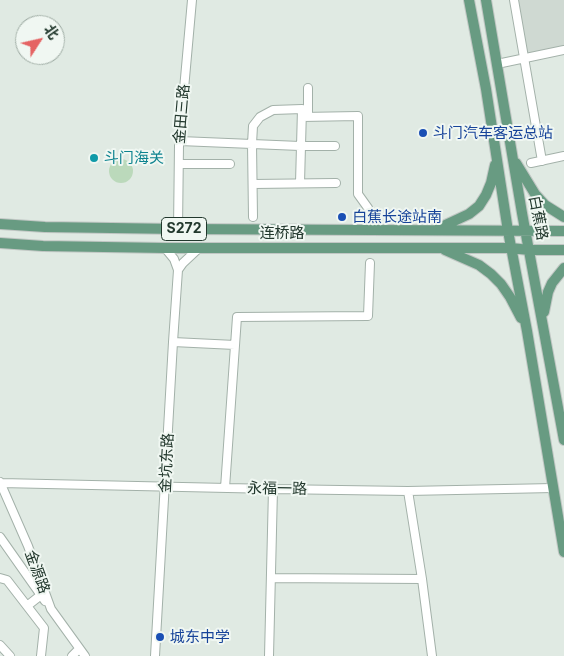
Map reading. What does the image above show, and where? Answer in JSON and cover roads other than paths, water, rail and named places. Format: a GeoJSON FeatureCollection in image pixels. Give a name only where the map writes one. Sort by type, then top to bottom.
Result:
{"type":"FeatureCollection","features":[{"type":"Feature","properties":{"kind":"main road"},"geometry":{"type":"LineString","coordinates":[[469,0],[486,89],[508,231],[527,331],[564,552]]}},
{"type":"Feature","properties":{"kind":"main road","name":"白蕉路"},"geometry":{"type":"LineString","coordinates":[[486,0],[525,231],[564,440]]}},
{"type":"Feature","properties":{"kind":"main road"},"geometry":{"type":"LineString","coordinates":[[512,154],[535,194],[545,205],[564,217]]}},
{"type":"Feature","properties":{"kind":"main road"},"geometry":{"type":"LineString","coordinates":[[434,230],[458,220],[479,206],[491,183],[496,157]]}},
{"type":"Feature","properties":{"kind":"main road","name":"连桥路"},"geometry":{"type":"LineString","coordinates":[[0,224],[45,227],[178,229],[564,230]]}},
{"type":"Feature","properties":{"kind":"main road"},"geometry":{"type":"LineString","coordinates":[[418,230],[418,248]]}},
{"type":"Feature","properties":{"kind":"main road","name":"连桥路"},"geometry":{"type":"LineString","coordinates":[[0,243],[43,246],[165,248],[511,248],[564,250]]}},
{"type":"Feature","properties":{"kind":"main road"},"geometry":{"type":"LineString","coordinates":[[442,248],[479,265],[501,284],[510,297],[527,331]]}},
{"type":"Feature","properties":{"kind":"main road"},"geometry":{"type":"LineString","coordinates":[[543,326],[544,308],[548,292],[552,283],[564,268]]}},
{"type":"Feature","properties":{"kind":"main road"},"geometry":{"type":"LineString","coordinates":[[532,364],[550,362]]}},
{"type":"Feature","properties":{"kind":"street","name":"金田三路"},"geometry":{"type":"LineString","coordinates":[[178,229],[180,141],[192,0]]}},
{"type":"Feature","properties":{"kind":"street"},"geometry":{"type":"LineString","coordinates":[[514,0],[542,161]]}},
{"type":"Feature","properties":{"kind":"street"},"geometry":{"type":"LineString","coordinates":[[497,64],[564,50]]}},
{"type":"Feature","properties":{"kind":"street"},"geometry":{"type":"LineString","coordinates":[[300,183],[300,146],[308,88]]}},
{"type":"Feature","properties":{"kind":"street"},"geometry":{"type":"LineString","coordinates":[[253,216],[253,126],[260,117],[273,110],[302,109],[305,117]]}},
{"type":"Feature","properties":{"kind":"street"},"geometry":{"type":"LineString","coordinates":[[305,117],[358,116],[358,194],[368,208]]}},
{"type":"Feature","properties":{"kind":"street"},"geometry":{"type":"LineString","coordinates":[[180,141],[335,146]]}},
{"type":"Feature","properties":{"kind":"street"},"geometry":{"type":"LineString","coordinates":[[531,164],[564,156]]}},
{"type":"Feature","properties":{"kind":"street"},"geometry":{"type":"LineString","coordinates":[[179,164],[230,164]]}},
{"type":"Feature","properties":{"kind":"street"},"geometry":{"type":"LineString","coordinates":[[252,184],[336,182]]}},
{"type":"Feature","properties":{"kind":"street"},"geometry":{"type":"LineString","coordinates":[[165,248],[174,259],[178,270]]}},
{"type":"Feature","properties":{"kind":"street"},"geometry":{"type":"LineString","coordinates":[[178,270],[199,248]]}},
{"type":"Feature","properties":{"kind":"street"},"geometry":{"type":"LineString","coordinates":[[225,488],[237,317],[368,316],[370,263]]}},
{"type":"Feature","properties":{"kind":"street","name":"金坑东路"},"geometry":{"type":"LineString","coordinates":[[155,656],[178,270]]}},
{"type":"Feature","properties":{"kind":"street"},"geometry":{"type":"LineString","coordinates":[[173,342],[235,345]]}},
{"type":"Feature","properties":{"kind":"street","name":"永福一路"},"geometry":{"type":"LineString","coordinates":[[0,482],[408,491],[553,488]]}},
{"type":"Feature","properties":{"kind":"street","name":"金源路"},"geometry":{"type":"LineString","coordinates":[[0,482],[28,546],[51,609],[85,656]]}},
{"type":"Feature","properties":{"kind":"street"},"geometry":{"type":"LineString","coordinates":[[269,656],[273,489]]}},
{"type":"Feature","properties":{"kind":"street"},"geometry":{"type":"LineString","coordinates":[[408,491],[432,656]]}},
{"type":"Feature","properties":{"kind":"street"},"geometry":{"type":"LineString","coordinates":[[0,537],[51,609]]}},
{"type":"Feature","properties":{"kind":"street"},"geometry":{"type":"LineString","coordinates":[[0,578],[7,580],[44,628],[41,656]]}},
{"type":"Feature","properties":{"kind":"street"},"geometry":{"type":"LineString","coordinates":[[271,578],[422,579]]}},
{"type":"Feature","properties":{"kind":"street"},"geometry":{"type":"LineString","coordinates":[[27,606],[41,595]]}},
{"type":"Feature","properties":{"kind":"street"},"geometry":{"type":"LineString","coordinates":[[0,644],[10,656]]}},
{"type":"Feature","properties":{"kind":"street"},"geometry":{"type":"LineString","coordinates":[[72,656],[79,649]]}},
{"type":"Feature","properties":{"kind":"place","name":"斗门汽车客运总站"},"geometry":{"type":"Point","coordinates":[423,133]}},
{"type":"Feature","properties":{"kind":"place","name":"斗门海关"},"geometry":{"type":"Point","coordinates":[94,158]}},
{"type":"Feature","properties":{"kind":"place","name":"白蕉长途站南"},"geometry":{"type":"Point","coordinates":[342,217]}},
{"type":"Feature","properties":{"kind":"place","name":"城东中学"},"geometry":{"type":"Point","coordinates":[160,637]}}]}
